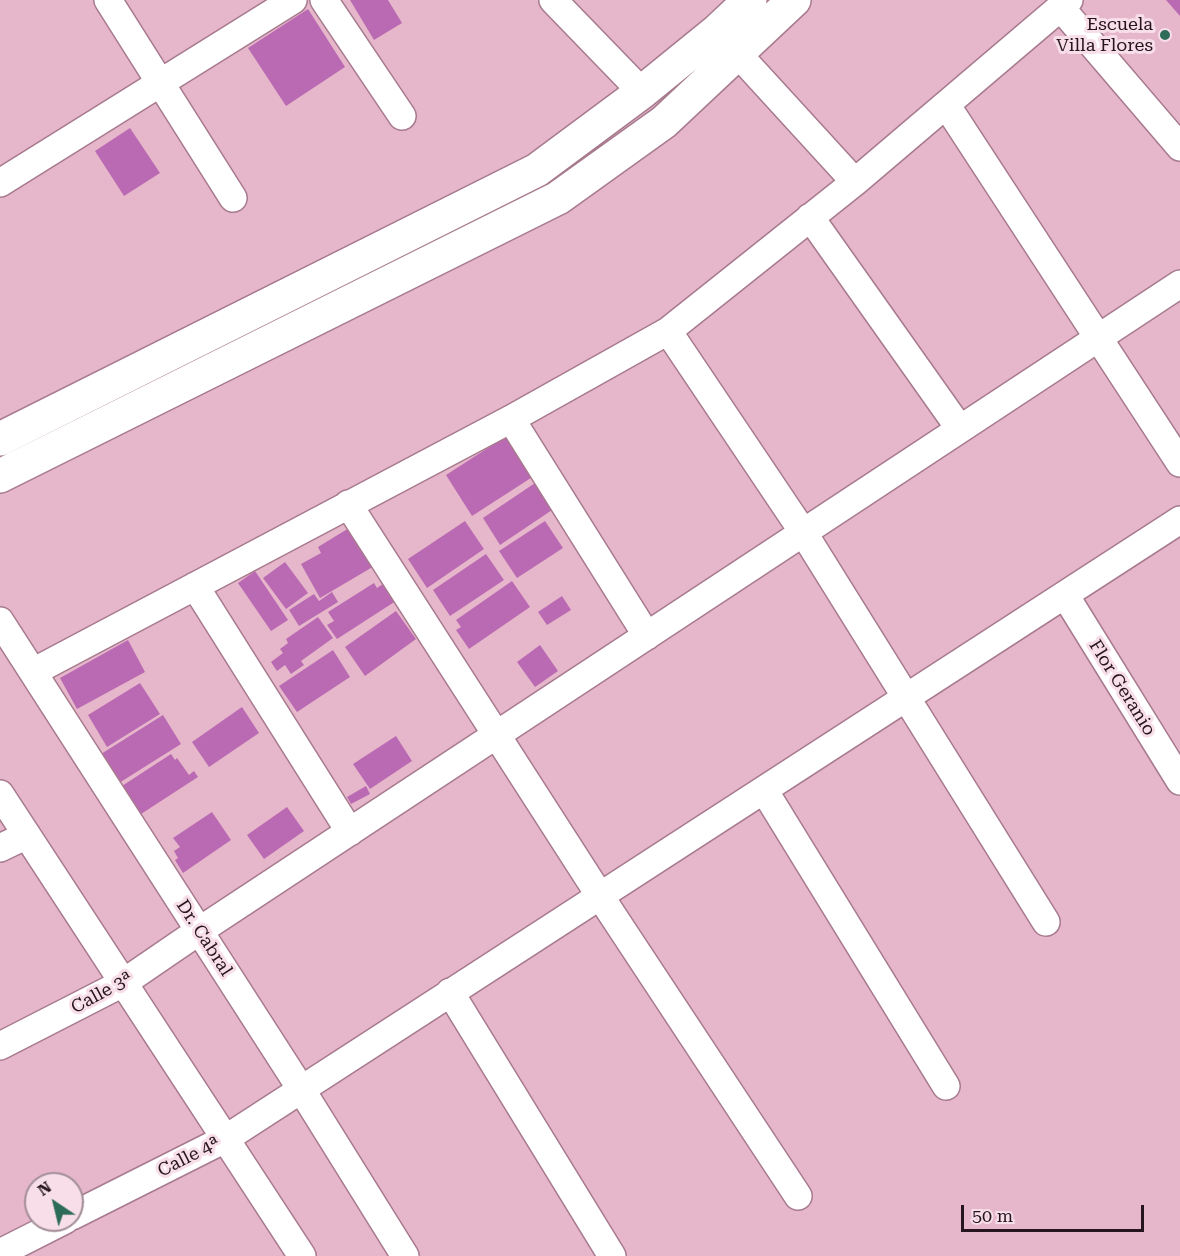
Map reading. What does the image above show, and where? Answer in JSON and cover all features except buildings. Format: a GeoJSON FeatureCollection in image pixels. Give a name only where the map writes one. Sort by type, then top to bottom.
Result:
{"type":"FeatureCollection","features":[{"type":"Feature","properties":{"kind":"main road"},"geometry":{"type":"LineString","coordinates":[[0,439],[537,170],[642,92],[717,31],[750,0]]}},
{"type":"Feature","properties":{"kind":"main road"},"geometry":{"type":"LineString","coordinates":[[0,476],[558,198],[664,122],[794,0]]}},
{"type":"Feature","properties":{"kind":"street"},"geometry":{"type":"LineString","coordinates":[[108,0],[233,198]]}},
{"type":"Feature","properties":{"kind":"street"},"geometry":{"type":"LineString","coordinates":[[0,183],[293,0]]}},
{"type":"Feature","properties":{"kind":"street"},"geometry":{"type":"LineString","coordinates":[[324,0],[402,116]]}},
{"type":"Feature","properties":{"kind":"street"},"geometry":{"type":"LineString","coordinates":[[553,0],[642,92]]}},
{"type":"Feature","properties":{"kind":"street"},"geometry":{"type":"LineString","coordinates":[[33,672],[511,419],[668,332],[947,106],[1065,4],[1180,147]]}},
{"type":"Feature","properties":{"kind":"street"},"geometry":{"type":"LineString","coordinates":[[737,53],[855,182]]}},
{"type":"Feature","properties":{"kind":"street"},"geometry":{"type":"LineString","coordinates":[[947,106],[1180,462]]}},
{"type":"Feature","properties":{"kind":"street"},"geometry":{"type":"LineString","coordinates":[[810,217],[960,429]]}},
{"type":"Feature","properties":{"kind":"street","name":"Calle 3ª"},"geometry":{"type":"LineString","coordinates":[[0,1046],[123,983],[1180,284]]}},
{"type":"Feature","properties":{"kind":"street"},"geometry":{"type":"LineString","coordinates":[[668,332],[803,532],[1046,922]]}},
{"type":"Feature","properties":{"kind":"street"},"geometry":{"type":"LineString","coordinates":[[511,419],[647,636]]}},
{"type":"Feature","properties":{"kind":"street"},"geometry":{"type":"LineString","coordinates":[[348,504],[600,896],[798,1196]]}},
{"type":"Feature","properties":{"kind":"street","name":"Calle 4ª"},"geometry":{"type":"LineString","coordinates":[[84,1210],[225,1139],[1180,520]]}},
{"type":"Feature","properties":{"kind":"street"},"geometry":{"type":"LineString","coordinates":[[195,586],[350,832]]}},
{"type":"Feature","properties":{"kind":"street","name":"Flor Geranio"},"geometry":{"type":"LineString","coordinates":[[1065,595],[1180,780]]}},
{"type":"Feature","properties":{"kind":"street","name":"Dr. Cabral"},"geometry":{"type":"LineString","coordinates":[[1,625],[301,1089],[405,1256]]}},
{"type":"Feature","properties":{"kind":"street"},"geometry":{"type":"LineString","coordinates":[[764,790],[946,1086]]}},
{"type":"Feature","properties":{"kind":"street"},"geometry":{"type":"LineString","coordinates":[[0,794],[302,1256]]}},
{"type":"Feature","properties":{"kind":"street"},"geometry":{"type":"LineString","coordinates":[[0,848],[27,835]]}},
{"type":"Feature","properties":{"kind":"street"},"geometry":{"type":"LineString","coordinates":[[450,993],[612,1256]]}},
{"type":"Feature","properties":{"kind":"street"},"geometry":{"type":"LineString","coordinates":[[0,1253],[41,1232]]}},
{"type":"Feature","properties":{"kind":"place","name":"Escuela Villa Flores"},"geometry":{"type":"Point","coordinates":[1165,35]}}]}
